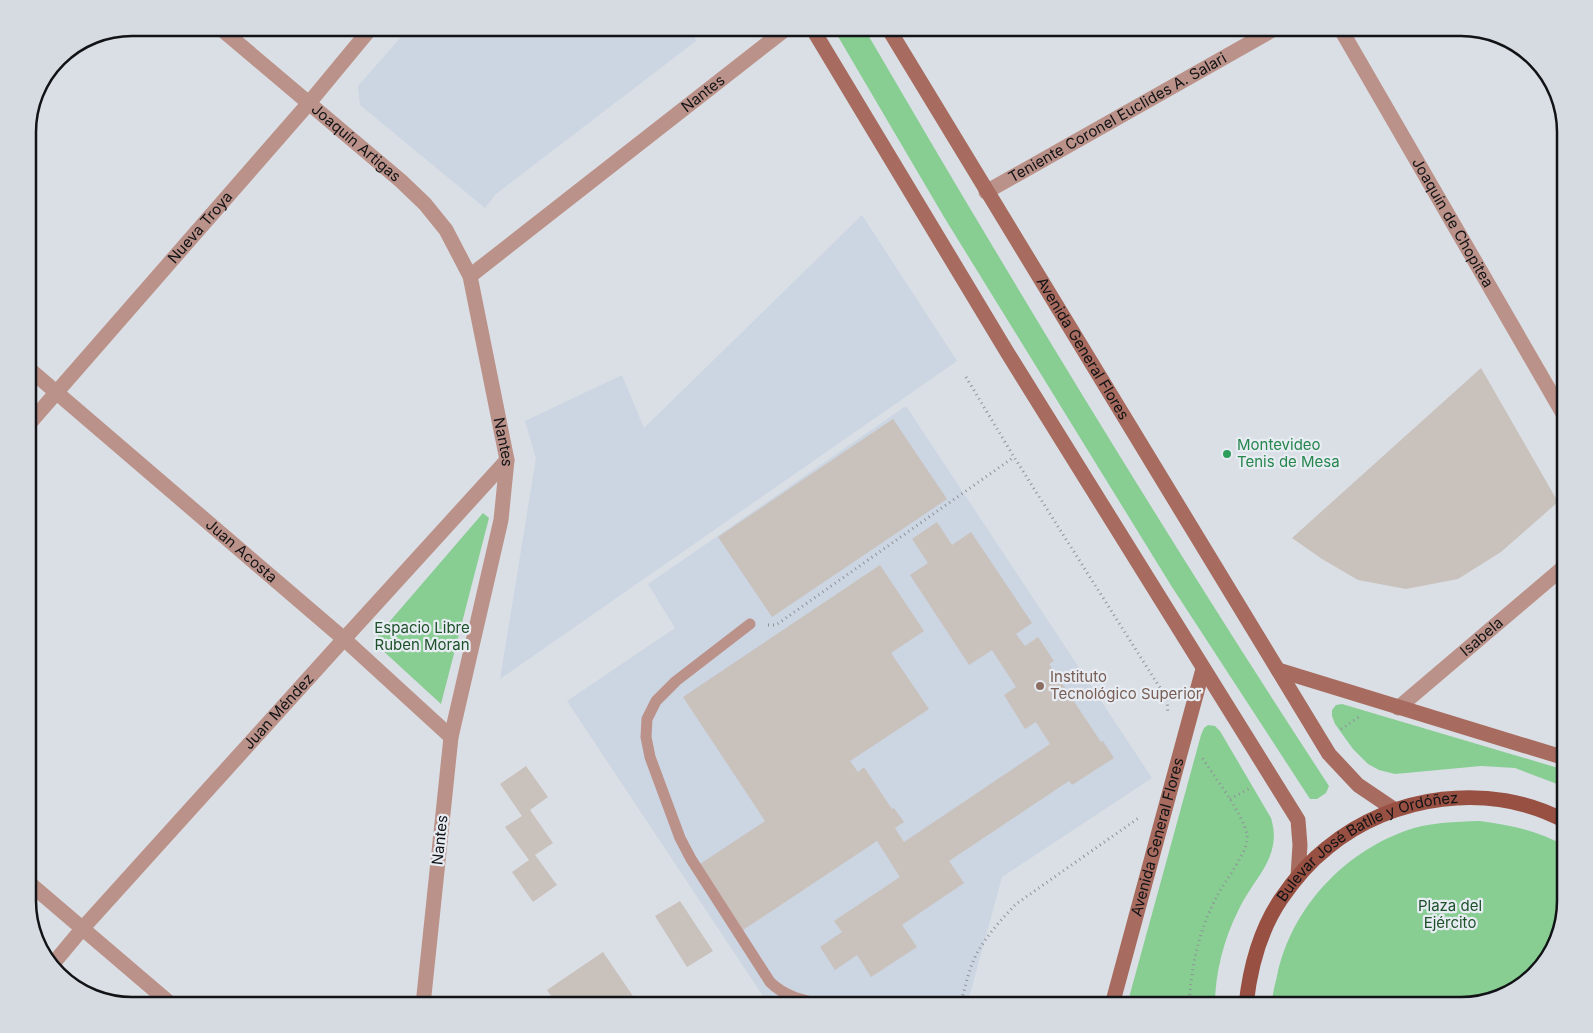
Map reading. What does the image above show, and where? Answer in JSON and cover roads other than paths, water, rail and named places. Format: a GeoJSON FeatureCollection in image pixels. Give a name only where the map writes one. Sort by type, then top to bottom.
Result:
{"type":"FeatureCollection","features":[{"type":"Feature","properties":{"kind":"main road"},"geometry":{"type":"LineString","coordinates":[[817,36],[1007,352],[1298,820],[1300,845],[1298,876]]}},
{"type":"Feature","properties":{"kind":"main road","name":"Avenida General Flores"},"geometry":{"type":"LineString","coordinates":[[893,36],[1329,754],[1358,785],[1395,810]]}},
{"type":"Feature","properties":{"kind":"main road","name":"Avenida General Flores"},"geometry":{"type":"LineString","coordinates":[[1114,997],[1203,669]]}},
{"type":"Feature","properties":{"kind":"main road"},"geometry":{"type":"LineString","coordinates":[[1278,670],[1557,755]]}},
{"type":"Feature","properties":{"kind":"main road","name":"Bulevar José Batlle y Ordóñez"},"geometry":{"type":"LineString","coordinates":[[1247,997],[1255,955],[1266,926],[1280,900],[1298,876],[1326,848],[1359,826],[1395,810],[1427,801],[1452,798],[1493,799],[1525,805],[1557,817]]}},
{"type":"Feature","properties":{"kind":"street","name":"Joaquín Artigas"},"geometry":{"type":"LineString","coordinates":[[229,36],[426,204],[446,230],[470,276]]}},
{"type":"Feature","properties":{"kind":"street","name":"Nueva Troya"},"geometry":{"type":"LineString","coordinates":[[36,416],[365,36]]}},
{"type":"Feature","properties":{"kind":"street","name":"Nantes"},"geometry":{"type":"LineString","coordinates":[[424,997],[451,737],[501,520],[507,460],[470,276],[777,36]]}},
{"type":"Feature","properties":{"kind":"street","name":"Teniente Coronel Euclides A. Salari"},"geometry":{"type":"LineString","coordinates":[[986,192],[1262,36]]}},
{"type":"Feature","properties":{"kind":"street","name":"Joaquín de Chopitea"},"geometry":{"type":"LineString","coordinates":[[1345,36],[1557,402]]}},
{"type":"Feature","properties":{"kind":"street","name":"Juan Acosta"},"geometry":{"type":"LineString","coordinates":[[36,375],[344,639],[451,737]]}},
{"type":"Feature","properties":{"kind":"street","name":"Juan Méndez"},"geometry":{"type":"LineString","coordinates":[[56,960],[82,929],[507,460]]}},
{"type":"Feature","properties":{"kind":"street","name":"Isabela"},"geometry":{"type":"LineString","coordinates":[[1398,708],[1557,574]]}},
{"type":"Feature","properties":{"kind":"street"},"geometry":{"type":"LineString","coordinates":[[36,889],[161,997]]}},
{"type":"Feature","properties":{"kind":"lane"},"geometry":{"type":"LineString","coordinates":[[750,624],[676,681],[656,701],[647,719],[646,737],[650,757],[680,838],[690,859],[770,982],[791,997]]}},
{"type":"Feature","properties":{"kind":"place","name":"Montevideo Tenis de Mesa"},"geometry":{"type":"Point","coordinates":[1227,454]}},
{"type":"Feature","properties":{"kind":"place","name":"Instituto Tecnológico Superior"},"geometry":{"type":"Point","coordinates":[1040,686]}},
{"type":"Feature","properties":{"kind":"park label","name":"Espacio Libre Ruben Moran"},"geometry":{"type":"Point","coordinates":[422,636]}},
{"type":"Feature","properties":{"kind":"park label","name":"Plaza del Ejército"},"geometry":{"type":"Point","coordinates":[1450,914]}}]}
